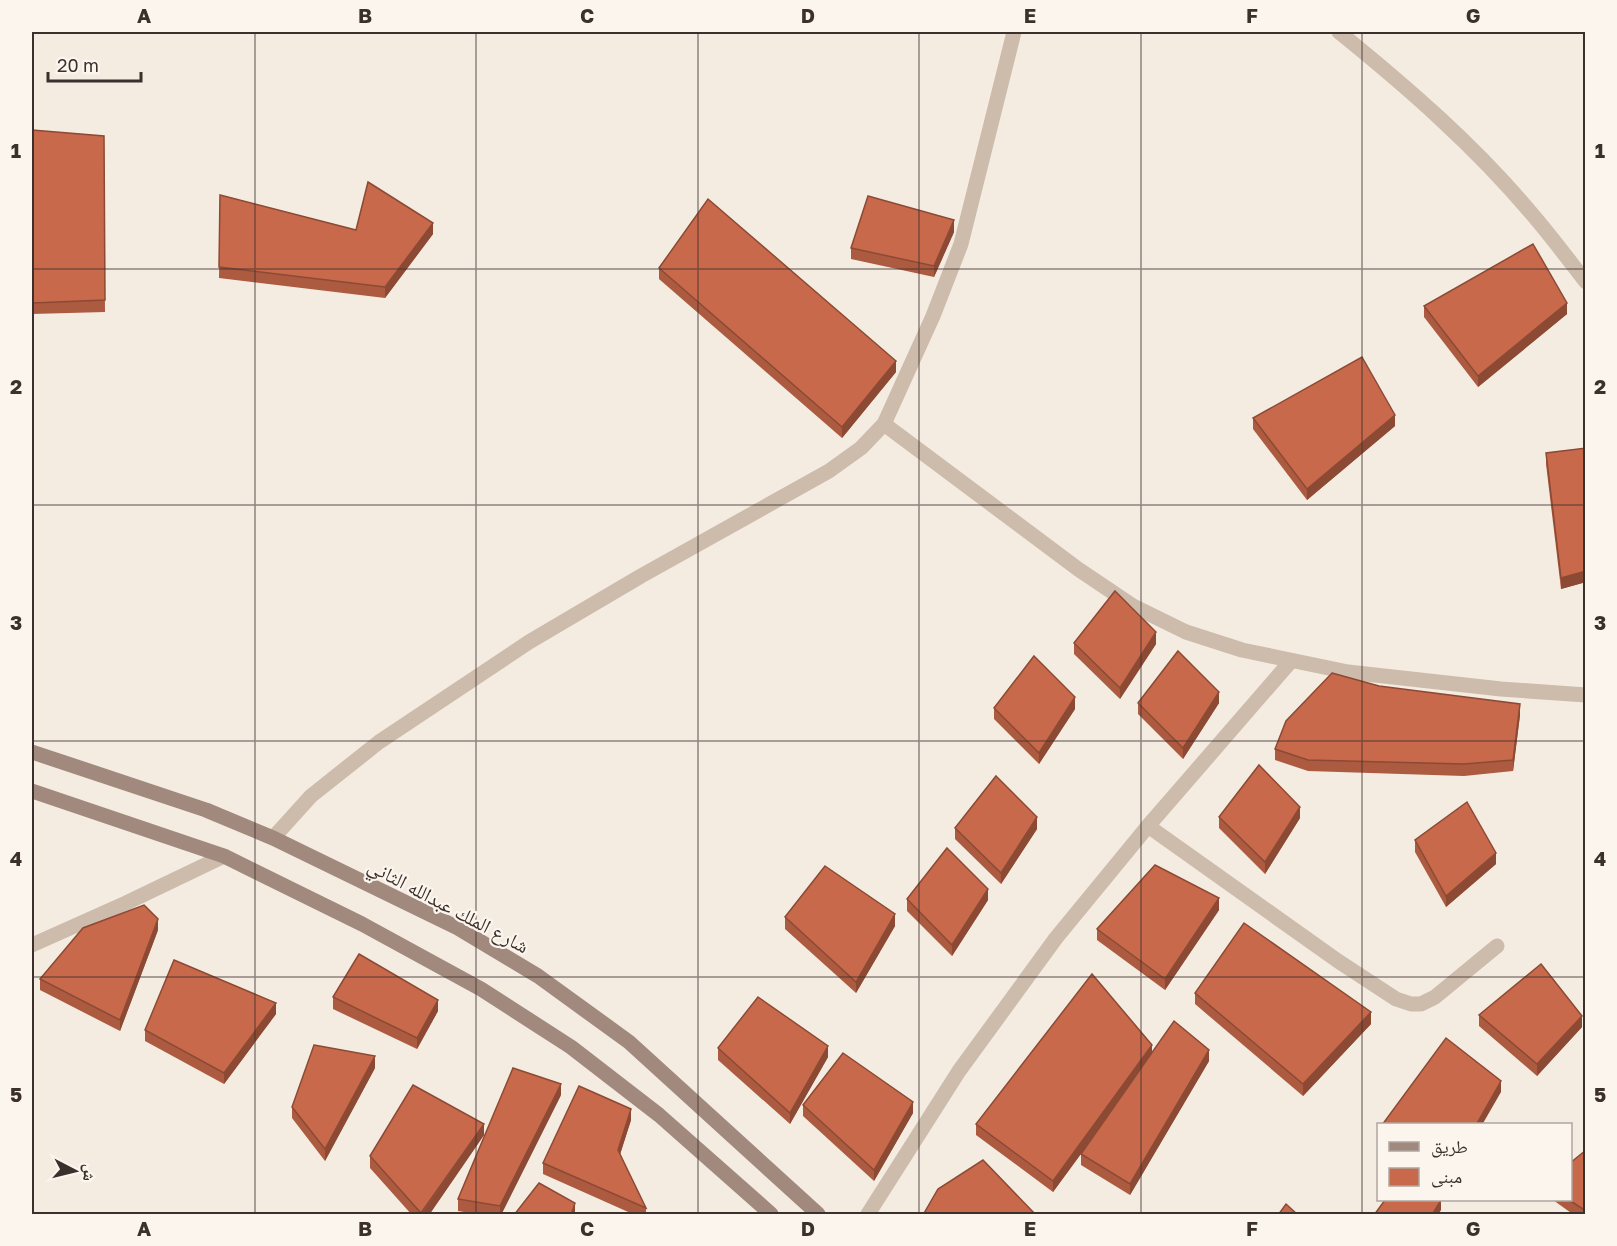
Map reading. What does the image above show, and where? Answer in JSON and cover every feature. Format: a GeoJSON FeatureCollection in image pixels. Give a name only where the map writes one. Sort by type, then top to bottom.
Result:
{"type":"FeatureCollection","features":[{"type":"Feature","properties":{"kind":"main road","name":"شارع الملك عبدالله الثاني"},"geometry":{"type":"LineString","coordinates":[[32,752],[206,810],[273,838],[458,928],[538,976],[629,1042],[818,1215]]}},
{"type":"Feature","properties":{"kind":"main road"},"geometry":{"type":"LineString","coordinates":[[32,791],[224,856],[362,924],[461,978],[571,1047],[659,1115],[771,1215]]}},
{"type":"Feature","properties":{"kind":"street"},"geometry":{"type":"LineString","coordinates":[[273,838],[310,796],[405,724],[539,636],[640,576],[829,471],[861,448],[884,424],[913,363],[957,255],[1014,32]]}},
{"type":"Feature","properties":{"kind":"street"},"geometry":{"type":"LineString","coordinates":[[1339,32],[1402,83],[1487,165],[1532,213],[1586,282]]}},
{"type":"Feature","properties":{"kind":"street"},"geometry":{"type":"LineString","coordinates":[[884,424],[1078,569],[1133,606],[1186,632],[1242,650],[1348,672],[1501,689],[1586,695]]}},
{"type":"Feature","properties":{"kind":"street"},"geometry":{"type":"LineString","coordinates":[[868,1215],[959,1071],[1056,938],[1148,826],[1291,661]]}},
{"type":"Feature","properties":{"kind":"street"},"geometry":{"type":"LineString","coordinates":[[1148,826],[1338,961],[1396,999],[1411,1004],[1421,1004],[1435,997],[1497,946]]}},
{"type":"Feature","properties":{"kind":"street"},"geometry":{"type":"LineString","coordinates":[[32,945],[224,856]]}},
{"type":"Feature","properties":{"kind":"building"},"geometry":{"type":"Polygon","coordinates":[[[32,130],[104,136],[105,300],[32,303],[32,130]]]}},
{"type":"Feature","properties":{"kind":"building"},"geometry":{"type":"Polygon","coordinates":[[[368,182],[433,223],[385,287],[219,267],[220,195],[356,230],[368,182]]]}},
{"type":"Feature","properties":{"kind":"building"},"geometry":{"type":"Polygon","coordinates":[[[868,196],[954,220],[934,266],[851,248],[868,196]]]}},
{"type":"Feature","properties":{"kind":"building"},"geometry":{"type":"Polygon","coordinates":[[[708,199],[896,361],[842,427],[659,268],[708,199]]]}},
{"type":"Feature","properties":{"kind":"building"},"geometry":{"type":"Polygon","coordinates":[[[1533,244],[1567,303],[1478,376],[1424,306],[1533,244]]]}},
{"type":"Feature","properties":{"kind":"building"},"geometry":{"type":"Polygon","coordinates":[[[1362,357],[1395,415],[1307,489],[1253,418],[1362,357]]]}},
{"type":"Feature","properties":{"kind":"building"},"geometry":{"type":"Polygon","coordinates":[[[1586,448],[1586,571],[1561,578],[1546,453],[1586,448]]]}},
{"type":"Feature","properties":{"kind":"building"},"geometry":{"type":"Polygon","coordinates":[[[1115,591],[1156,632],[1120,688],[1074,643],[1115,591]]]}},
{"type":"Feature","properties":{"kind":"building"},"geometry":{"type":"Polygon","coordinates":[[[1178,651],[1219,692],[1183,748],[1138,703],[1178,651]]]}},
{"type":"Feature","properties":{"kind":"building"},"geometry":{"type":"Polygon","coordinates":[[[1034,656],[1075,697],[1039,753],[994,708],[1034,656]]]}},
{"type":"Feature","properties":{"kind":"building"},"geometry":{"type":"Polygon","coordinates":[[[1332,673],[1379,686],[1520,704],[1513,760],[1464,764],[1308,760],[1275,749],[1286,721],[1332,673]]]}},
{"type":"Feature","properties":{"kind":"building"},"geometry":{"type":"Polygon","coordinates":[[[1259,765],[1300,807],[1265,862],[1219,817],[1259,765]]]}},
{"type":"Feature","properties":{"kind":"building"},"geometry":{"type":"Polygon","coordinates":[[[996,776],[1037,817],[1001,873],[955,828],[996,776]]]}},
{"type":"Feature","properties":{"kind":"building"},"geometry":{"type":"Polygon","coordinates":[[[1467,802],[1496,853],[1446,896],[1415,840],[1467,802]]]}},
{"type":"Feature","properties":{"kind":"building"},"geometry":{"type":"Polygon","coordinates":[[[947,848],[988,889],[952,945],[907,899],[947,848]]]}},
{"type":"Feature","properties":{"kind":"building"},"geometry":{"type":"Polygon","coordinates":[[[1155,865],[1219,898],[1165,979],[1097,929],[1155,865]]]}},
{"type":"Feature","properties":{"kind":"building"},"geometry":{"type":"Polygon","coordinates":[[[825,866],[895,914],[856,982],[785,917],[825,866]]]}},
{"type":"Feature","properties":{"kind":"building"},"geometry":{"type":"Polygon","coordinates":[[[144,905],[158,919],[120,1020],[40,979],[83,928],[144,905]]]}},
{"type":"Feature","properties":{"kind":"building"},"geometry":{"type":"Polygon","coordinates":[[[1244,923],[1371,1012],[1303,1084],[1195,993],[1244,923]]]}},
{"type":"Feature","properties":{"kind":"building"},"geometry":{"type":"Polygon","coordinates":[[[359,954],[438,1000],[417,1038],[333,997],[359,954]]]}},
{"type":"Feature","properties":{"kind":"building"},"geometry":{"type":"Polygon","coordinates":[[[174,960],[276,1003],[224,1073],[145,1030],[174,960]]]}},
{"type":"Feature","properties":{"kind":"building"},"geometry":{"type":"Polygon","coordinates":[[[1541,964],[1582,1016],[1537,1064],[1479,1015],[1541,964]]]}},
{"type":"Feature","properties":{"kind":"building"},"geometry":{"type":"Polygon","coordinates":[[[1092,974],[1152,1045],[1053,1181],[976,1124],[1092,974]]]}},
{"type":"Feature","properties":{"kind":"building"},"geometry":{"type":"Polygon","coordinates":[[[758,997],[828,1046],[790,1113],[718,1048],[758,997]]]}},
{"type":"Feature","properties":{"kind":"building"},"geometry":{"type":"Polygon","coordinates":[[[1174,1021],[1209,1050],[1130,1184],[1081,1154],[1174,1021]]]}},
{"type":"Feature","properties":{"kind":"building"},"geometry":{"type":"Polygon","coordinates":[[[1446,1038],[1501,1081],[1477,1123],[1383,1123],[1446,1038]]]}},
{"type":"Feature","properties":{"kind":"building"},"geometry":{"type":"Polygon","coordinates":[[[314,1045],[375,1056],[325,1149],[292,1107],[314,1045]]]}},
{"type":"Feature","properties":{"kind":"building"},"geometry":{"type":"Polygon","coordinates":[[[843,1053],[913,1102],[874,1170],[803,1105],[843,1053]]]}},
{"type":"Feature","properties":{"kind":"building"},"geometry":{"type":"Polygon","coordinates":[[[513,1068],[561,1084],[500,1206],[458,1199],[513,1068]]]}},
{"type":"Feature","properties":{"kind":"building"},"geometry":{"type":"Polygon","coordinates":[[[413,1085],[484,1124],[421,1213],[370,1156],[413,1085]]]}},
{"type":"Feature","properties":{"kind":"building"},"geometry":{"type":"Polygon","coordinates":[[[579,1086],[631,1109],[618,1150],[646,1208],[543,1163],[579,1086]]]}},
{"type":"Feature","properties":{"kind":"building"},"geometry":{"type":"Polygon","coordinates":[[[1586,1150],[1586,1211],[1571,1201],[1572,1161],[1586,1150]]]}},
{"type":"Feature","properties":{"kind":"building"},"geometry":{"type":"Polygon","coordinates":[[[983,1160],[1036,1215],[923,1215],[938,1189],[983,1160]]]}},
{"type":"Feature","properties":{"kind":"building"},"geometry":{"type":"Polygon","coordinates":[[[539,1183],[575,1203],[571,1215],[514,1215],[539,1183]]]}},
{"type":"Feature","properties":{"kind":"building"},"geometry":{"type":"Polygon","coordinates":[[[1384,1201],[1440,1201],[1432,1215],[1374,1215],[1384,1201]]]}},
{"type":"Feature","properties":{"kind":"building"},"geometry":{"type":"Polygon","coordinates":[[[1286,1204],[1298,1215],[1278,1215],[1286,1204]]]}}]}
